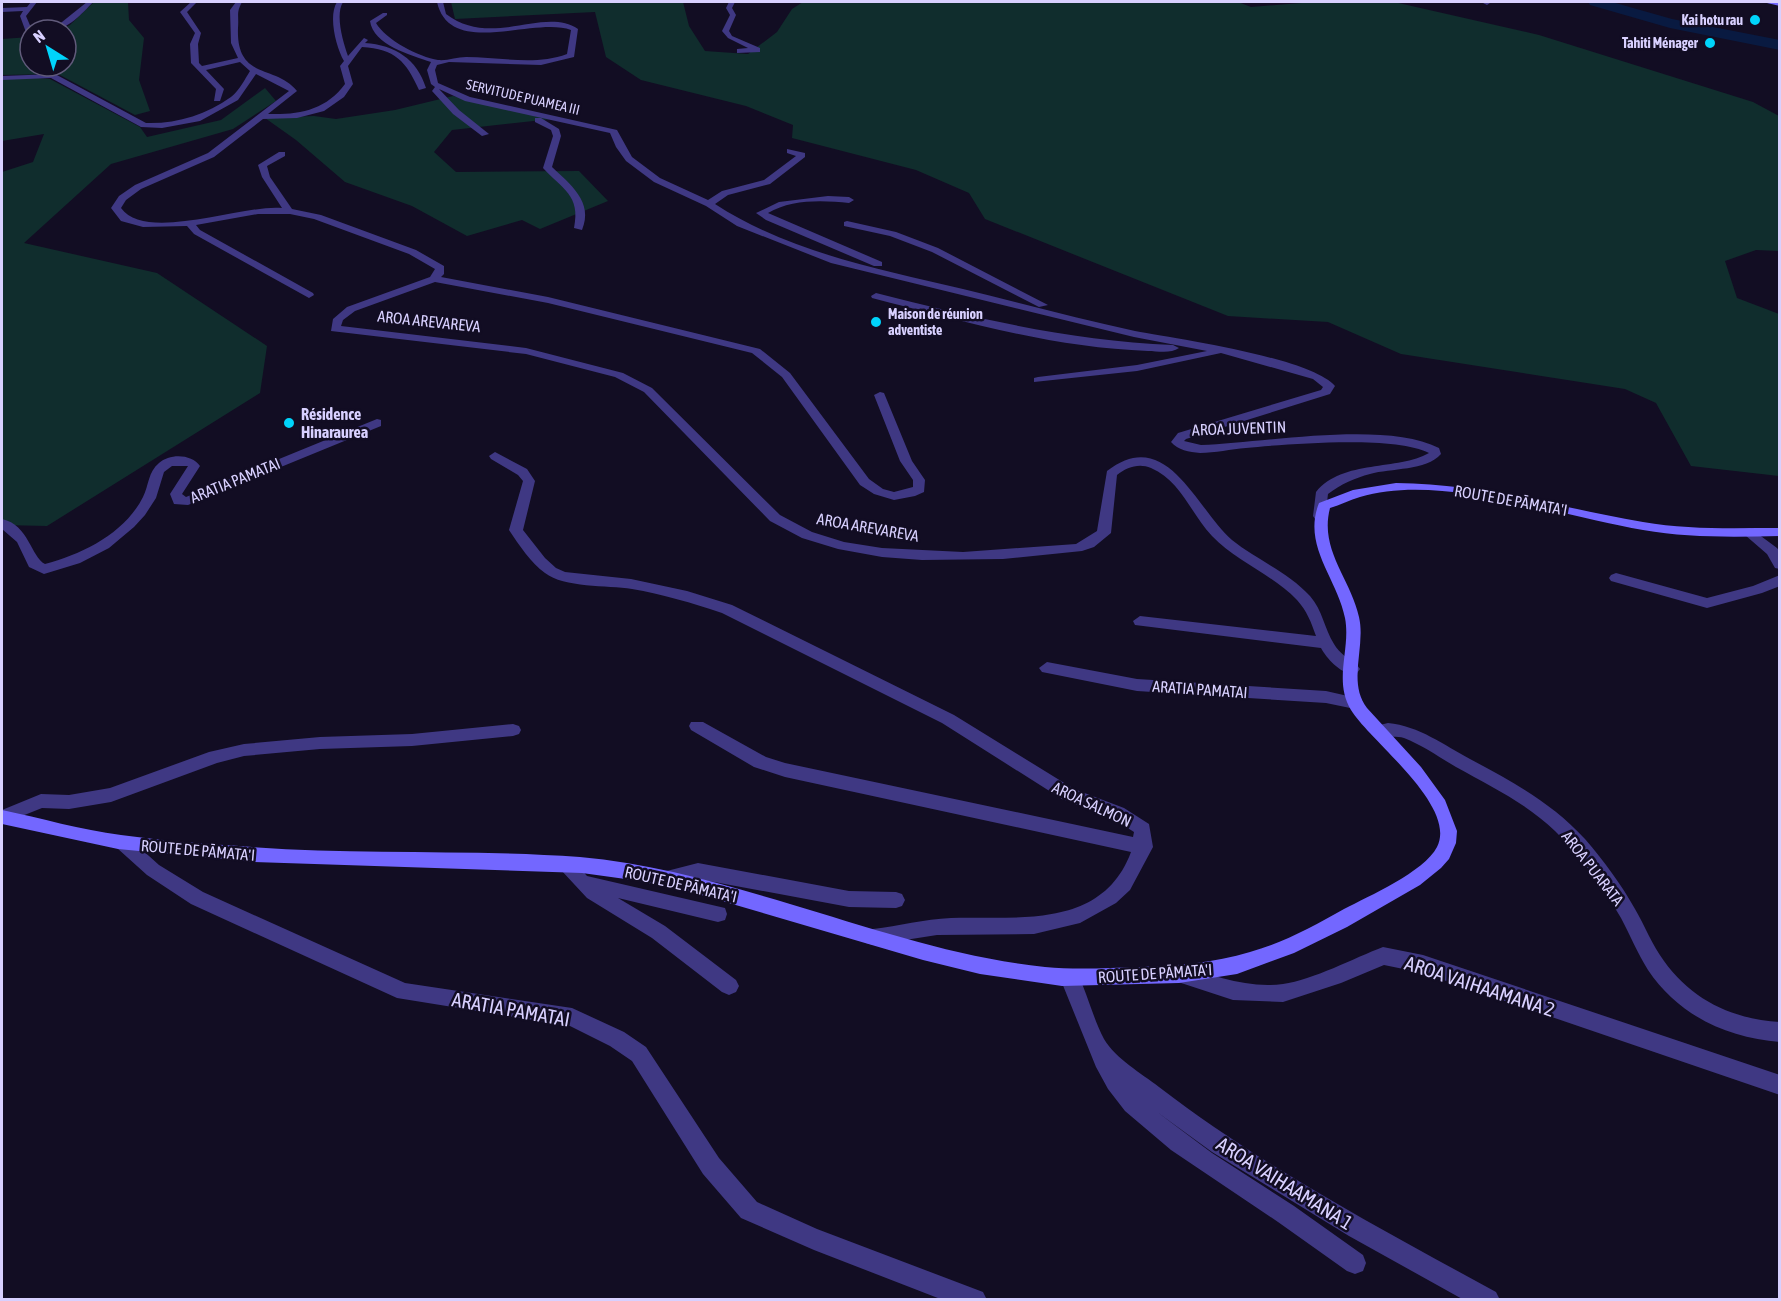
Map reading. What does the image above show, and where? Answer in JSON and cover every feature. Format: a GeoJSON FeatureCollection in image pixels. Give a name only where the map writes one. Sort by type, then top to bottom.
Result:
{"type":"FeatureCollection","features":[{"type":"Feature","properties":{"kind":"main road"},"geometry":{"type":"LineString","coordinates":[[1769,2],[1779,4]]}},
{"type":"Feature","properties":{"kind":"main road","name":"ROUTE DE PĀMATA'I"},"geometry":{"type":"LineString","coordinates":[[1320,516],[1324,506],[1357,492],[1390,488],[1447,489],[1510,497],[1644,526],[1680,531],[1779,532]]}},
{"type":"Feature","properties":{"kind":"main road"},"geometry":{"type":"LineString","coordinates":[[1320,516],[1320,537],[1352,616],[1354,640],[1350,691],[1355,703]]}},
{"type":"Feature","properties":{"kind":"main road","name":"ROUTE DE PĀMATA'I"},"geometry":{"type":"LineString","coordinates":[[2,817],[123,843],[254,855],[571,871],[615,869],[664,878],[726,894],[870,937],[992,967],[1070,978],[1179,974],[1248,962],[1282,950],[1414,879],[1444,855],[1449,836],[1447,820],[1436,799],[1355,703]]}},
{"type":"Feature","properties":{"kind":"street"},"geometry":{"type":"LineString","coordinates":[[24,18],[27,9],[34,2]]}},
{"type":"Feature","properties":{"kind":"street"},"geometry":{"type":"LineString","coordinates":[[70,18],[90,2]]}},
{"type":"Feature","properties":{"kind":"street"},"geometry":{"type":"LineString","coordinates":[[194,2],[183,12],[198,33],[194,56],[199,69],[220,89],[217,99]]}},
{"type":"Feature","properties":{"kind":"street"},"geometry":{"type":"LineString","coordinates":[[239,2],[233,10],[237,21],[236,43],[242,59],[254,71],[289,86],[292,91],[211,155],[138,188],[122,198],[116,208],[124,219],[134,223],[161,225],[258,212],[288,211],[308,215],[435,263],[440,268],[439,274],[434,279]]}},
{"type":"Feature","properties":{"kind":"street"},"geometry":{"type":"LineString","coordinates":[[340,2],[336,7],[338,23],[344,56],[348,61]]}},
{"type":"Feature","properties":{"kind":"street","name":"SERVITUDE PUAMEA III"},"geometry":{"type":"LineString","coordinates":[[438,62],[556,59],[571,54],[571,41],[575,34],[575,29],[572,27],[469,30],[443,15],[440,2]]}},
{"type":"Feature","properties":{"kind":"street"},"geometry":{"type":"LineString","coordinates":[[732,2],[729,8],[733,15],[725,31],[730,37],[757,50],[740,51]]}},
{"type":"Feature","properties":{"kind":"street"},"geometry":{"type":"LineString","coordinates":[[2,10],[27,9]]}},
{"type":"Feature","properties":{"kind":"street"},"geometry":{"type":"LineString","coordinates":[[385,14],[372,22],[382,35],[406,49],[438,62]]}},
{"type":"Feature","properties":{"kind":"street"},"geometry":{"type":"LineString","coordinates":[[258,116],[297,116],[330,105],[343,95],[349,84],[344,66],[362,42],[380,45],[410,62],[419,73],[422,88]]}},
{"type":"Feature","properties":{"kind":"street"},"geometry":{"type":"LineString","coordinates":[[199,69],[242,59]]}},
{"type":"Feature","properties":{"kind":"street"},"geometry":{"type":"LineString","coordinates":[[438,62],[432,66],[431,70],[434,88],[456,112],[485,134]]}},
{"type":"Feature","properties":{"kind":"street"},"geometry":{"type":"LineString","coordinates":[[2,78],[52,76],[120,114],[153,126],[183,123],[207,114],[235,98],[254,71]]}},
{"type":"Feature","properties":{"kind":"street","name":"SERVITUDE PUAMEA III"},"geometry":{"type":"LineString","coordinates":[[435,84],[453,95],[609,130],[614,132],[628,157]]}},
{"type":"Feature","properties":{"kind":"street"},"geometry":{"type":"LineString","coordinates":[[509,109],[514,114],[535,119],[555,129],[557,136],[547,168],[582,205],[583,214],[579,228]]}},
{"type":"Feature","properties":{"kind":"street"},"geometry":{"type":"LineString","coordinates":[[709,204],[725,193],[768,182],[802,155],[790,152]]}},
{"type":"Feature","properties":{"kind":"street"},"geometry":{"type":"LineString","coordinates":[[282,154],[264,163],[263,172],[286,200],[288,211]]}},
{"type":"Feature","properties":{"kind":"street","name":"AROA JUVENTIN"},"geometry":{"type":"LineString","coordinates":[[628,157],[657,180],[709,204],[740,224],[835,261],[1068,318],[1219,349],[1317,377],[1327,382],[1329,386],[1326,392],[1182,436],[1177,442],[1181,446],[1195,448],[1378,440],[1421,444],[1435,451],[1435,454],[1428,460],[1372,469],[1348,475],[1333,483],[1322,492],[1320,516]]}},
{"type":"Feature","properties":{"kind":"street"},"geometry":{"type":"LineString","coordinates":[[849,200],[819,198],[778,205],[761,213],[892,270],[888,274]]}},
{"type":"Feature","properties":{"kind":"street"},"geometry":{"type":"LineString","coordinates":[[189,222],[197,232],[309,295]]}},
{"type":"Feature","properties":{"kind":"street","name":"AROA JUVENTIN"},"geometry":{"type":"LineString","coordinates":[[848,224],[902,237],[956,260],[1068,318]]}},
{"type":"Feature","properties":{"kind":"street","name":"AROA AREVAREVA"},"geometry":{"type":"LineString","coordinates":[[880,395],[906,461],[919,480],[919,489],[908,495],[893,497],[870,489],[858,476],[786,375],[756,351],[548,300],[434,279],[351,309],[338,319],[335,329],[526,351],[619,375],[648,390],[775,518],[804,534],[832,543],[882,552],[937,557],[999,555],[1083,546],[1104,533],[1111,474],[1123,464],[1138,462],[1155,465],[1172,474],[1183,485],[1218,534],[1293,589],[1306,603],[1322,628],[1326,643],[1336,657],[1352,669]]}},
{"type":"Feature","properties":{"kind":"street","name":"AROA JUVENTIN"},"geometry":{"type":"LineString","coordinates":[[876,296],[994,326],[1086,344],[1151,348],[1197,346]]}},
{"type":"Feature","properties":{"kind":"street"},"geometry":{"type":"LineString","coordinates":[[1038,380],[1137,368],[1214,354],[1219,349]]}},
{"type":"Feature","properties":{"kind":"street","name":"ARATIA PAMATAI"},"geometry":{"type":"LineString","coordinates":[[2,523],[23,540],[34,564],[44,569],[64,565],[91,554],[136,517],[149,497],[159,469],[168,463],[180,459],[191,462],[194,466],[176,494],[179,501],[188,501],[376,423]]}},
{"type":"Feature","properties":{"kind":"street","name":"AROA SALMON"},"geometry":{"type":"LineString","coordinates":[[495,456],[523,472],[529,481],[516,530],[540,561],[551,571],[563,576],[631,584],[687,596],[727,609],[948,719],[1068,795],[1118,813],[1143,829],[1144,847],[1128,880],[1110,898],[1083,914],[1035,926],[937,927],[870,937]]}},
{"type":"Feature","properties":{"kind":"street"},"geometry":{"type":"LineString","coordinates":[[1750,532],[1772,551],[1779,564]]}},
{"type":"Feature","properties":{"kind":"street"},"geometry":{"type":"LineString","coordinates":[[1616,578],[1707,603],[1757,590],[1779,579]]}},
{"type":"Feature","properties":{"kind":"street"},"geometry":{"type":"LineString","coordinates":[[1140,621],[1326,643]]}},
{"type":"Feature","properties":{"kind":"street","name":"ARATIA PAMATAI"},"geometry":{"type":"LineString","coordinates":[[1047,668],[1137,685],[1326,697],[1355,703]]}},
{"type":"Feature","properties":{"kind":"street"},"geometry":{"type":"LineString","coordinates":[[697,726],[760,762],[785,770],[1144,847]]}},
{"type":"Feature","properties":{"kind":"street","name":"AROA PUARATA"},"geometry":{"type":"LineString","coordinates":[[1378,731],[1391,727],[1422,740],[1516,792],[1559,823],[1624,907],[1656,965],[1676,992],[1698,1008],[1725,1021],[1764,1032],[1779,1032]]}},
{"type":"Feature","properties":{"kind":"street"},"geometry":{"type":"LineString","coordinates":[[2,817],[41,801],[69,802],[111,795],[215,757],[244,750],[320,743],[412,740],[513,730]]}},
{"type":"Feature","properties":{"kind":"street","name":"ARATIA PAMATAI"},"geometry":{"type":"LineString","coordinates":[[123,843],[153,870],[197,898],[404,992],[572,1017],[617,1039],[639,1054],[711,1166],[749,1210],[814,1239],[975,1299]]}},
{"type":"Feature","properties":{"kind":"street"},"geometry":{"type":"LineString","coordinates":[[571,871],[593,885],[718,914]]}},
{"type":"Feature","properties":{"kind":"street"},"geometry":{"type":"LineString","coordinates":[[571,871],[681,948],[729,986]]}},
{"type":"Feature","properties":{"kind":"street"},"geometry":{"type":"LineString","coordinates":[[664,878],[698,871],[849,899],[896,900]]}},
{"type":"Feature","properties":{"kind":"street","name":"AROA VAIHAAMANA 2"},"geometry":{"type":"LineString","coordinates":[[1179,974],[1233,991],[1283,993],[1341,974],[1383,956],[1423,964],[1779,1085]]}},
{"type":"Feature","properties":{"kind":"street","name":"AROA VAIHAAMANA 1"},"geometry":{"type":"LineString","coordinates":[[1070,978],[1107,1071],[1137,1108],[1195,1155],[1355,1263]]}},
{"type":"Feature","properties":{"kind":"street","name":"AROA VAIHAAMANA 1"},"geometry":{"type":"LineString","coordinates":[[1097,1046],[1117,1068],[1220,1144],[1424,1267],[1488,1299]]}},
{"type":"Feature","properties":{"kind":"green space"},"geometry":{"type":"Polygon","coordinates":[[[94,2],[128,2],[129,20],[144,38],[139,80],[150,111],[135,115],[66,78],[78,78],[77,18],[94,2]]]}},
{"type":"Feature","properties":{"kind":"green space"},"geometry":{"type":"Polygon","coordinates":[[[451,2],[683,2],[689,26],[705,51],[748,54],[777,32],[792,9],[803,2],[1238,2],[1251,7],[1314,2],[1394,2],[1539,35],[1753,102],[1779,116],[1779,251],[1756,250],[1725,261],[1737,298],[1779,314],[1779,476],[1691,466],[1656,403],[1625,389],[1401,354],[1328,322],[1228,316],[985,219],[969,193],[916,170],[792,138],[793,125],[746,106],[641,80],[606,57],[595,12],[455,19],[451,2]]]}},
{"type":"Feature","properties":{"kind":"green space"},"geometry":{"type":"Polygon","coordinates":[[[18,38],[18,75],[2,75],[2,39],[18,38]]]}},
{"type":"Feature","properties":{"kind":"green space"},"geometry":{"type":"Polygon","coordinates":[[[2,79],[50,79],[140,127],[147,137],[221,120],[265,88],[276,101],[233,129],[111,164],[24,243],[157,273],[267,346],[260,393],[47,526],[2,525],[2,172],[33,162],[44,134],[2,141],[2,79]]]}},
{"type":"Feature","properties":{"kind":"green space"},"geometry":{"type":"Polygon","coordinates":[[[453,96],[561,118],[452,130],[434,152],[456,172],[579,171],[608,201],[540,229],[522,220],[467,236],[412,206],[345,182],[296,140],[265,118],[314,116],[336,119],[395,110],[453,96]]]}},
{"type":"Feature","properties":{"kind":"waterway"},"geometry":{"type":"LineString","coordinates":[[1596,2],[1670,23],[1780,45]]}},
{"type":"Feature","properties":{"kind":"place","name":"Kai hotu rau"},"geometry":{"type":"Point","coordinates":[1755,20]}},
{"type":"Feature","properties":{"kind":"place","name":"Tahiti Ménager"},"geometry":{"type":"Point","coordinates":[1710,43]}},
{"type":"Feature","properties":{"kind":"place","name":"Maison de réunion adventiste"},"geometry":{"type":"Point","coordinates":[876,322]}},
{"type":"Feature","properties":{"kind":"place","name":"Résidence Hinaraurea"},"geometry":{"type":"Point","coordinates":[289,423]}}]}
